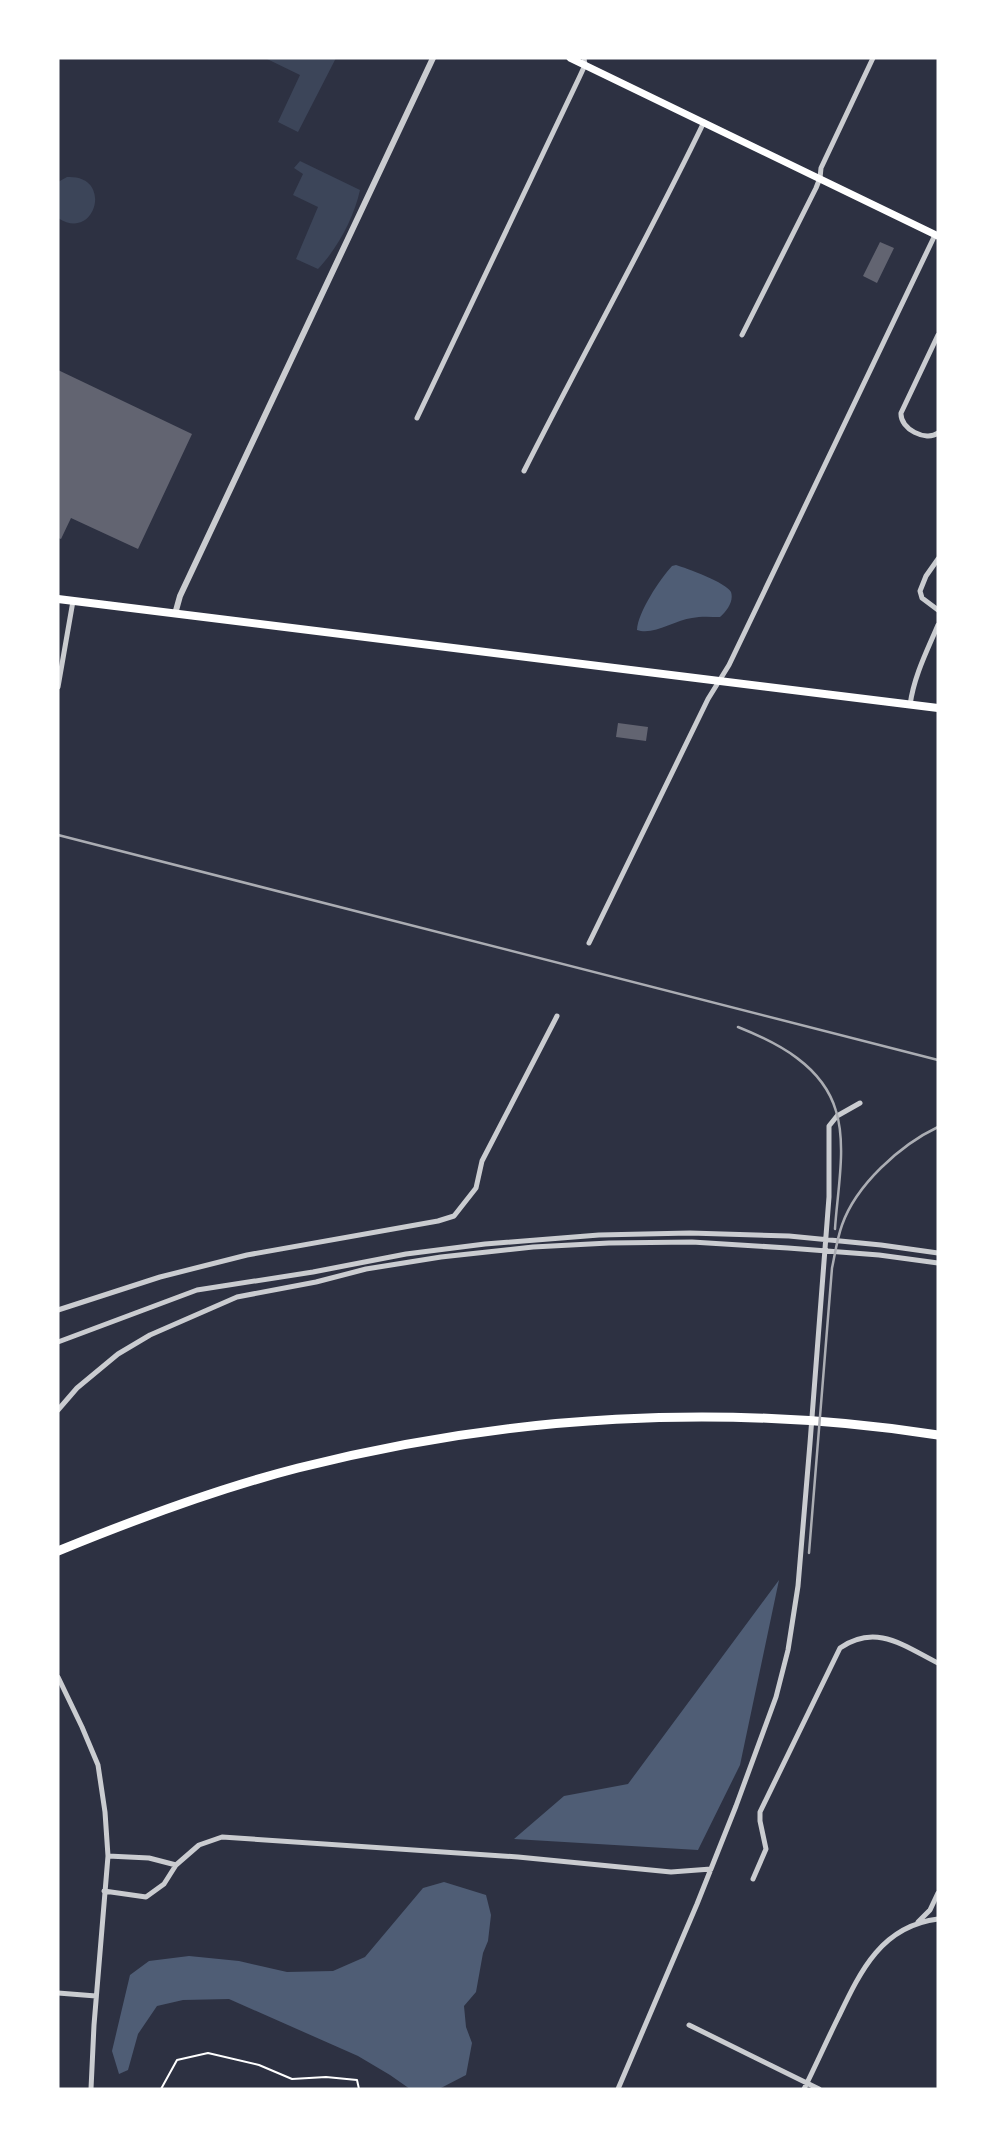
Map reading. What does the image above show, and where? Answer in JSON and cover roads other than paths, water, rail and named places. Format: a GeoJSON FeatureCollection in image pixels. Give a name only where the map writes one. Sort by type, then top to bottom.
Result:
{"type":"FeatureCollection","features":[{"type":"Feature","properties":{"kind":"highway"},"geometry":{"type":"LineString","coordinates":[[58,1551],[138,1518],[297,1469],[374,1450],[517,1427],[688,1416],[859,1424],[938,1435]]}},
{"type":"Feature","properties":{"kind":"main road"},"geometry":{"type":"LineString","coordinates":[[570,58],[585,61],[937,235]]}},
{"type":"Feature","properties":{"kind":"main road"},"geometry":{"type":"LineString","coordinates":[[58,599],[938,708]]}},
{"type":"Feature","properties":{"kind":"street"},"geometry":{"type":"LineString","coordinates":[[175,614],[180,596],[433,58]]}},
{"type":"Feature","properties":{"kind":"street"},"geometry":{"type":"LineString","coordinates":[[742,335],[820,178],[821,167],[873,58]]}},
{"type":"Feature","properties":{"kind":"street"},"geometry":{"type":"LineString","coordinates":[[417,418],[585,61]]}},
{"type":"Feature","properties":{"kind":"street"},"geometry":{"type":"LineString","coordinates":[[524,471],[617,296],[704,122]]}},
{"type":"Feature","properties":{"kind":"street"},"geometry":{"type":"LineString","coordinates":[[589,943],[708,699],[720,682],[937,235]]}},
{"type":"Feature","properties":{"kind":"street"},"geometry":{"type":"LineString","coordinates":[[938,335],[900,419],[904,425],[929,438],[938,433]]}},
{"type":"Feature","properties":{"kind":"street"},"geometry":{"type":"LineString","coordinates":[[938,559],[926,576],[920,591],[922,598],[938,610]]}},
{"type":"Feature","properties":{"kind":"street"},"geometry":{"type":"LineString","coordinates":[[58,687],[74,601]]}},
{"type":"Feature","properties":{"kind":"street"},"geometry":{"type":"LineString","coordinates":[[910,705],[921,663],[938,625]]}},
{"type":"Feature","properties":{"kind":"street"},"geometry":{"type":"LineString","coordinates":[[58,1310],[160,1277],[247,1255],[454,1216],[476,1188],[482,1161],[557,1016]]}},
{"type":"Feature","properties":{"kind":"street"},"geometry":{"type":"LineString","coordinates":[[618,2089],[711,1868],[776,1697],[788,1650],[798,1586],[811,1430],[829,1197],[829,1126],[837,1116],[860,1103]]}},
{"type":"Feature","properties":{"kind":"street"},"geometry":{"type":"LineString","coordinates":[[58,1342],[197,1290],[406,1254],[485,1244],[599,1235],[690,1233],[789,1237],[938,1253]]}},
{"type":"Feature","properties":{"kind":"street"},"geometry":{"type":"LineString","coordinates":[[58,1410],[77,1388],[118,1354],[150,1335],[237,1297],[316,1282],[359,1270],[520,1248],[608,1242],[692,1242],[879,1255],[938,1262]]}},
{"type":"Feature","properties":{"kind":"street"},"geometry":{"type":"LineString","coordinates":[[753,1879],[766,1849],[760,1812],[840,1648],[850,1640],[877,1636],[938,1663]]}},
{"type":"Feature","properties":{"kind":"street"},"geometry":{"type":"LineString","coordinates":[[58,1677],[98,1765],[105,1812],[108,1856],[91,2089]]}},
{"type":"Feature","properties":{"kind":"street"},"geometry":{"type":"LineString","coordinates":[[104,1891],[146,1897],[164,1884],[176,1865],[199,1844],[222,1838],[519,1857],[671,1871],[711,1868]]}},
{"type":"Feature","properties":{"kind":"street"},"geometry":{"type":"LineString","coordinates":[[108,1856],[149,1858],[176,1865]]}},
{"type":"Feature","properties":{"kind":"street"},"geometry":{"type":"LineString","coordinates":[[915,1925],[930,1910],[938,1893]]}},
{"type":"Feature","properties":{"kind":"street"},"geometry":{"type":"LineString","coordinates":[[805,2086],[868,1960],[884,1943],[903,1930],[938,1919]]}},
{"type":"Feature","properties":{"kind":"street"},"geometry":{"type":"LineString","coordinates":[[58,1993],[96,1996]]}},
{"type":"Feature","properties":{"kind":"street"},"geometry":{"type":"LineString","coordinates":[[690,2025],[805,2086],[819,2089]]}},
{"type":"Feature","properties":{"kind":"railway"},"geometry":{"type":"LineString","coordinates":[[58,835],[938,1060]]}},
{"type":"Feature","properties":{"kind":"railway"},"geometry":{"type":"LineString","coordinates":[[738,1027],[797,1058],[821,1081],[830,1095],[841,1139],[835,1229]]}},
{"type":"Feature","properties":{"kind":"railway"},"geometry":{"type":"LineString","coordinates":[[809,1553],[832,1268],[840,1230],[858,1195],[881,1168],[909,1144],[938,1127]]}}]}
